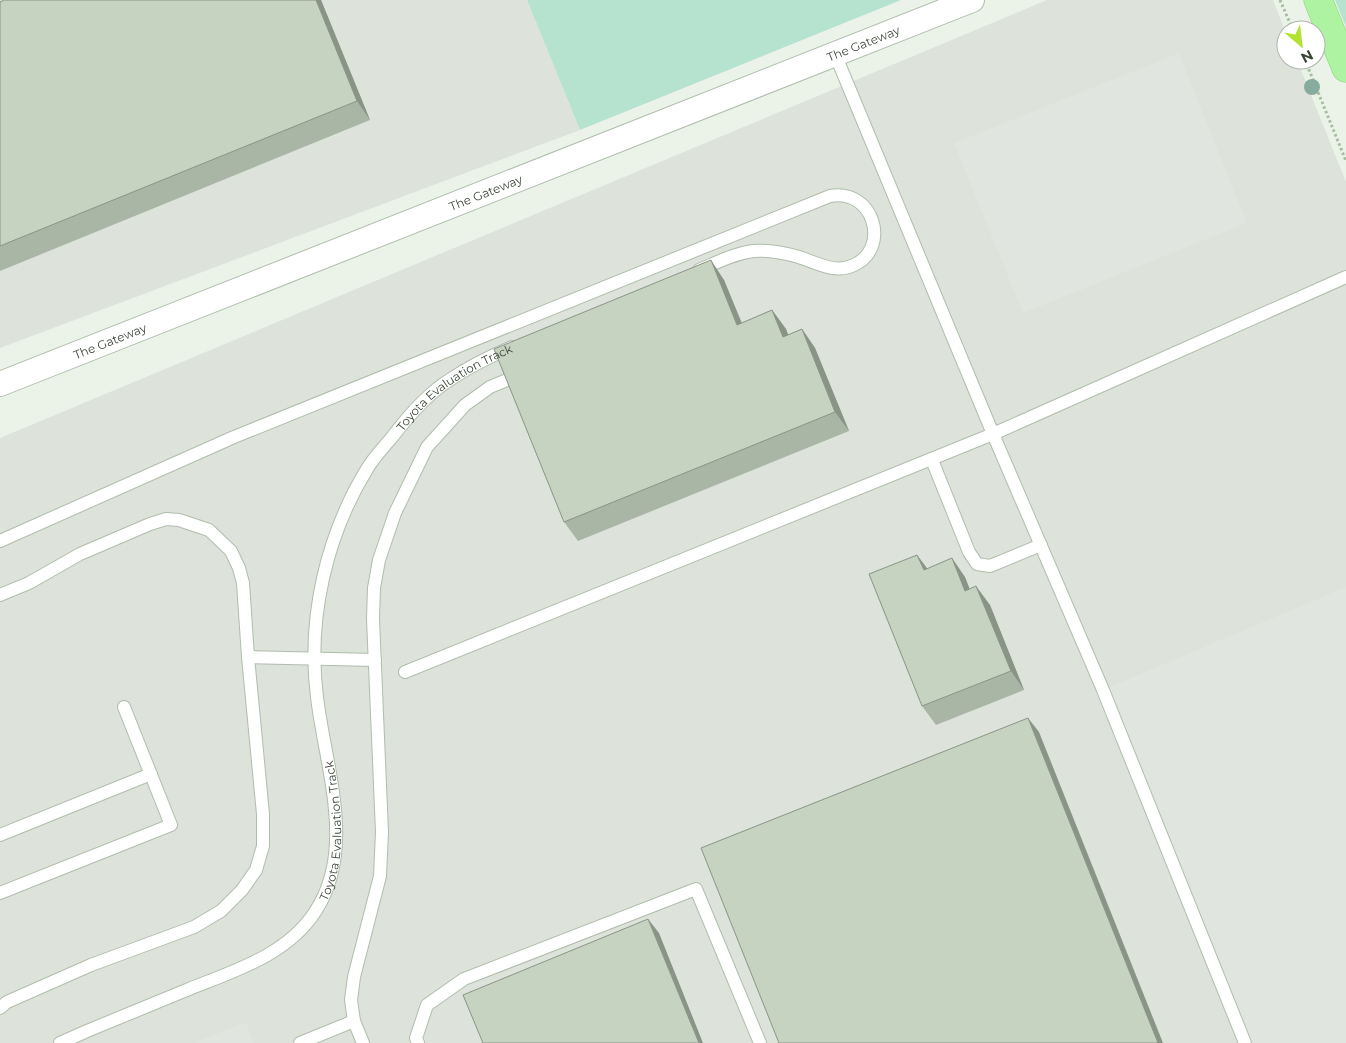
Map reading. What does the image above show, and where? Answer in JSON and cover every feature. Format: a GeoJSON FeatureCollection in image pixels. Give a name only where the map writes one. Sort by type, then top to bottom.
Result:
{"type":"FeatureCollection","features":[{"type":"Feature","properties":{"kind":"main road"},"geometry":{"type":"LineString","coordinates":[[1318,0],[1346,68]]}},
{"type":"Feature","properties":{"kind":"street","name":"The Gateway"},"geometry":{"type":"LineString","coordinates":[[0,384],[972,0]]}},
{"type":"Feature","properties":{"kind":"lane"},"geometry":{"type":"LineString","coordinates":[[835,54],[993,434],[1103,690],[1245,1043]]}},
{"type":"Feature","properties":{"kind":"lane","name":"Toyota Evaluation Track"},"geometry":{"type":"LineString","coordinates":[[0,541],[234,437],[830,196],[839,194],[856,199],[862,203],[873,221],[875,229],[870,250],[860,262],[844,269],[818,264],[778,252],[753,251],[730,258],[684,277]]}},
{"type":"Feature","properties":{"kind":"lane"},"geometry":{"type":"LineString","coordinates":[[405,672],[932,460],[1346,276]]}},
{"type":"Feature","properties":{"kind":"lane","name":"Toyota Evaluation Track"},"geometry":{"type":"LineString","coordinates":[[60,1043],[86,1030],[267,956],[295,936],[315,912],[329,886],[336,862],[337,836],[316,696],[314,637],[324,570],[340,522],[368,468],[412,411],[450,379],[500,352],[527,341]]}},
{"type":"Feature","properties":{"kind":"lane"},"geometry":{"type":"LineString","coordinates":[[363,1043],[354,1021],[351,1000],[354,977],[380,876],[382,832],[374,588],[379,560],[395,513],[427,447],[464,404],[490,387],[512,378]]}},
{"type":"Feature","properties":{"kind":"lane"},"geometry":{"type":"LineString","coordinates":[[932,460],[969,552],[977,564],[990,566],[1041,545]]}},
{"type":"Feature","properties":{"kind":"lane"},"geometry":{"type":"LineString","coordinates":[[0,595],[29,583],[80,554],[126,533],[166,519],[179,520],[209,530],[231,551],[239,568],[243,583],[263,846],[256,870],[242,890],[221,911],[194,927],[91,965],[7,1002],[0,1008]]}},
{"type":"Feature","properties":{"kind":"lane"},"geometry":{"type":"LineString","coordinates":[[248,657],[375,660]]}},
{"type":"Feature","properties":{"kind":"lane"},"geometry":{"type":"LineString","coordinates":[[0,893],[171,825],[124,707]]}},
{"type":"Feature","properties":{"kind":"lane"},"geometry":{"type":"LineString","coordinates":[[0,834],[151,774]]}},
{"type":"Feature","properties":{"kind":"lane"},"geometry":{"type":"LineString","coordinates":[[418,1043],[416,1038],[427,1005],[464,979],[696,890],[760,1043]]}},
{"type":"Feature","properties":{"kind":"lane"},"geometry":{"type":"LineString","coordinates":[[300,1043],[354,1021]]}},
{"type":"Feature","properties":{"kind":"path"},"geometry":{"type":"LineString","coordinates":[[1280,0],[1288,20]]}},
{"type":"Feature","properties":{"kind":"path"},"geometry":{"type":"LineString","coordinates":[[1309,70],[1346,161]]}},
{"type":"Feature","properties":{"kind":"shaded area"},"geometry":{"type":"Polygon","coordinates":[[[0,0],[527,0],[580,130],[0,348],[0,0]]]}},
{"type":"Feature","properties":{"kind":"shaded area"},"geometry":{"type":"Polygon","coordinates":[[[1047,0],[1273,0],[1281,20],[1276,20],[1276,70],[1301,70],[1346,182],[1346,1043],[0,1043],[0,438],[1047,0]]]}},
{"type":"Feature","properties":{"kind":"shaded area"},"geometry":{"type":"Polygon","coordinates":[[[1179,53],[1247,223],[1023,313],[954,143],[1179,53]]]}},
{"type":"Feature","properties":{"kind":"shaded area"},"geometry":{"type":"Polygon","coordinates":[[[1346,587],[1346,1043],[1245,1043],[1103,690],[1346,587]]]}},
{"type":"Feature","properties":{"kind":"shaded area"},"geometry":{"type":"Polygon","coordinates":[[[246,1022],[254,1043],[194,1043],[246,1022]]]}},
{"type":"Feature","properties":{"kind":"green space"},"geometry":{"type":"Polygon","coordinates":[[[527,0],[901,0],[580,130],[527,0]]]}},
{"type":"Feature","properties":{"kind":"green space"},"geometry":{"type":"Polygon","coordinates":[[[1335,0],[1346,0],[1346,27],[1335,0]]]}},
{"type":"Feature","properties":{"kind":"building"},"geometry":{"type":"Polygon","coordinates":[[[4,0],[316,0],[357,101],[0,246],[0,2],[4,0]]]}},
{"type":"Feature","properties":{"kind":"building"},"geometry":{"type":"Polygon","coordinates":[[[711,260],[737,325],[772,310],[783,337],[802,329],[835,412],[564,522],[494,349],[711,260]]]}},
{"type":"Feature","properties":{"kind":"building"},"geometry":{"type":"Polygon","coordinates":[[[917,555],[924,570],[952,558],[965,591],[976,586],[1011,671],[922,706],[869,574],[917,555]]]}},
{"type":"Feature","properties":{"kind":"building"},"geometry":{"type":"Polygon","coordinates":[[[1028,718],[1158,1043],[779,1043],[701,848],[1028,718]]]}},
{"type":"Feature","properties":{"kind":"building"},"geometry":{"type":"Polygon","coordinates":[[[648,919],[699,1043],[483,1043],[463,995],[648,919]]]}}]}
